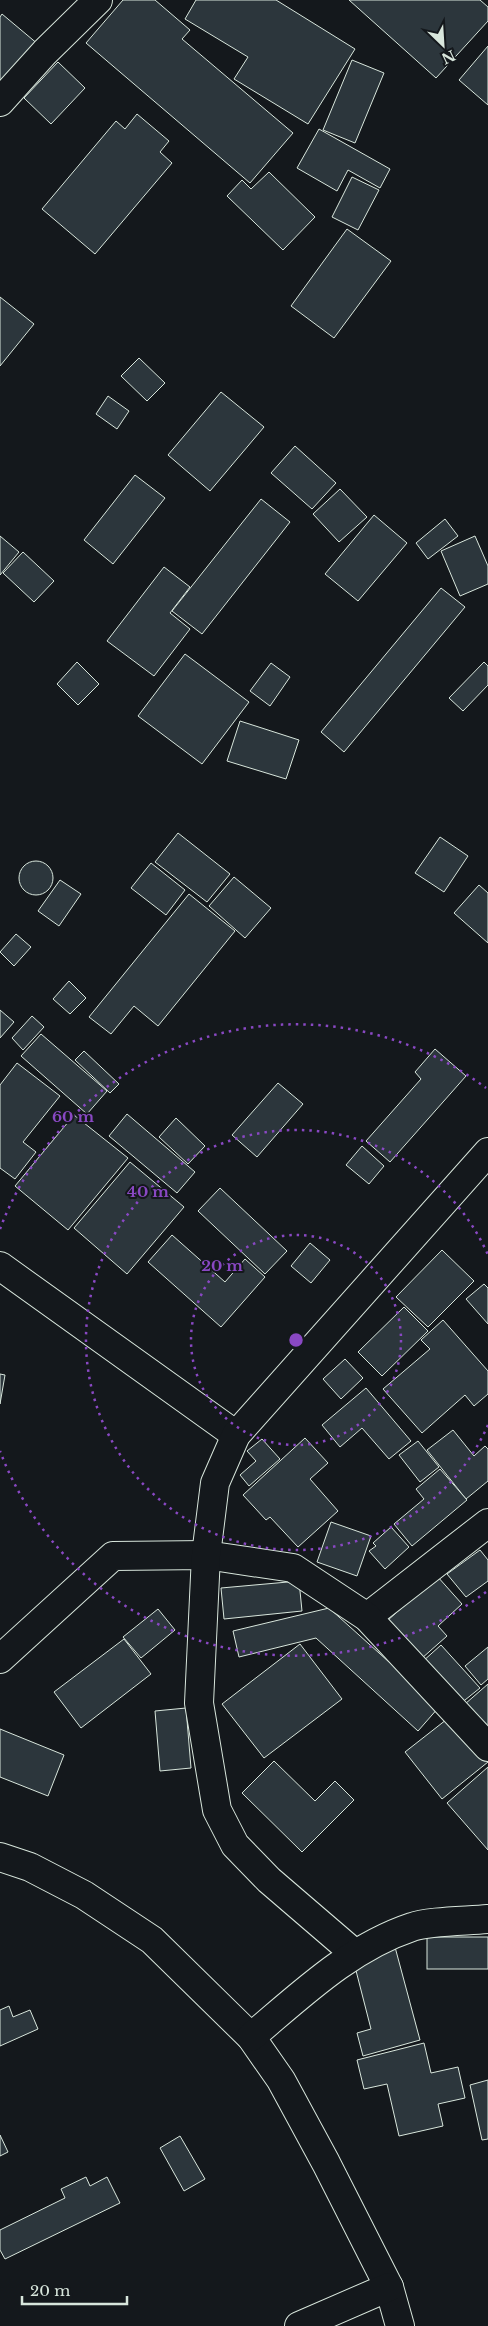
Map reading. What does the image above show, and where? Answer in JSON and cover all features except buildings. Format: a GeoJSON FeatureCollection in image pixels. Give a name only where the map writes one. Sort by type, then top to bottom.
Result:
{"type":"FeatureCollection","features":[{"type":"Feature","properties":{"kind":"street"},"geometry":{"type":"LineString","coordinates":[[0,102],[45,52],[98,0]]}},
{"type":"Feature","properties":{"kind":"street"},"geometry":{"type":"LineString","coordinates":[[354,1953],[269,1880],[235,1845],[217,1810],[199,1702],[206,1555],[215,1483],[236,1435],[488,1152]]}},
{"type":"Feature","properties":{"kind":"street"},"geometry":{"type":"LineString","coordinates":[[0,1266],[236,1435]]}},
{"type":"Feature","properties":{"kind":"street"},"geometry":{"type":"LineString","coordinates":[[367,1617],[488,1523]]}},
{"type":"Feature","properties":{"kind":"street"},"geometry":{"type":"LineString","coordinates":[[0,1659],[113,1556],[206,1555],[293,1568],[367,1617],[488,1747]]}},
{"type":"Feature","properties":{"kind":"street"},"geometry":{"type":"LineString","coordinates":[[0,1857],[30,1867],[84,1895],[152,1940],[251,2037],[281,2080],[389,2287],[400,2326]]}},
{"type":"Feature","properties":{"kind":"street"},"geometry":{"type":"LineString","coordinates":[[251,2037],[335,1966],[354,1953],[413,1926],[488,1919]]}},
{"type":"Feature","properties":{"kind":"street"},"geometry":{"type":"LineString","coordinates":[[299,2326],[389,2287]]}}]}
